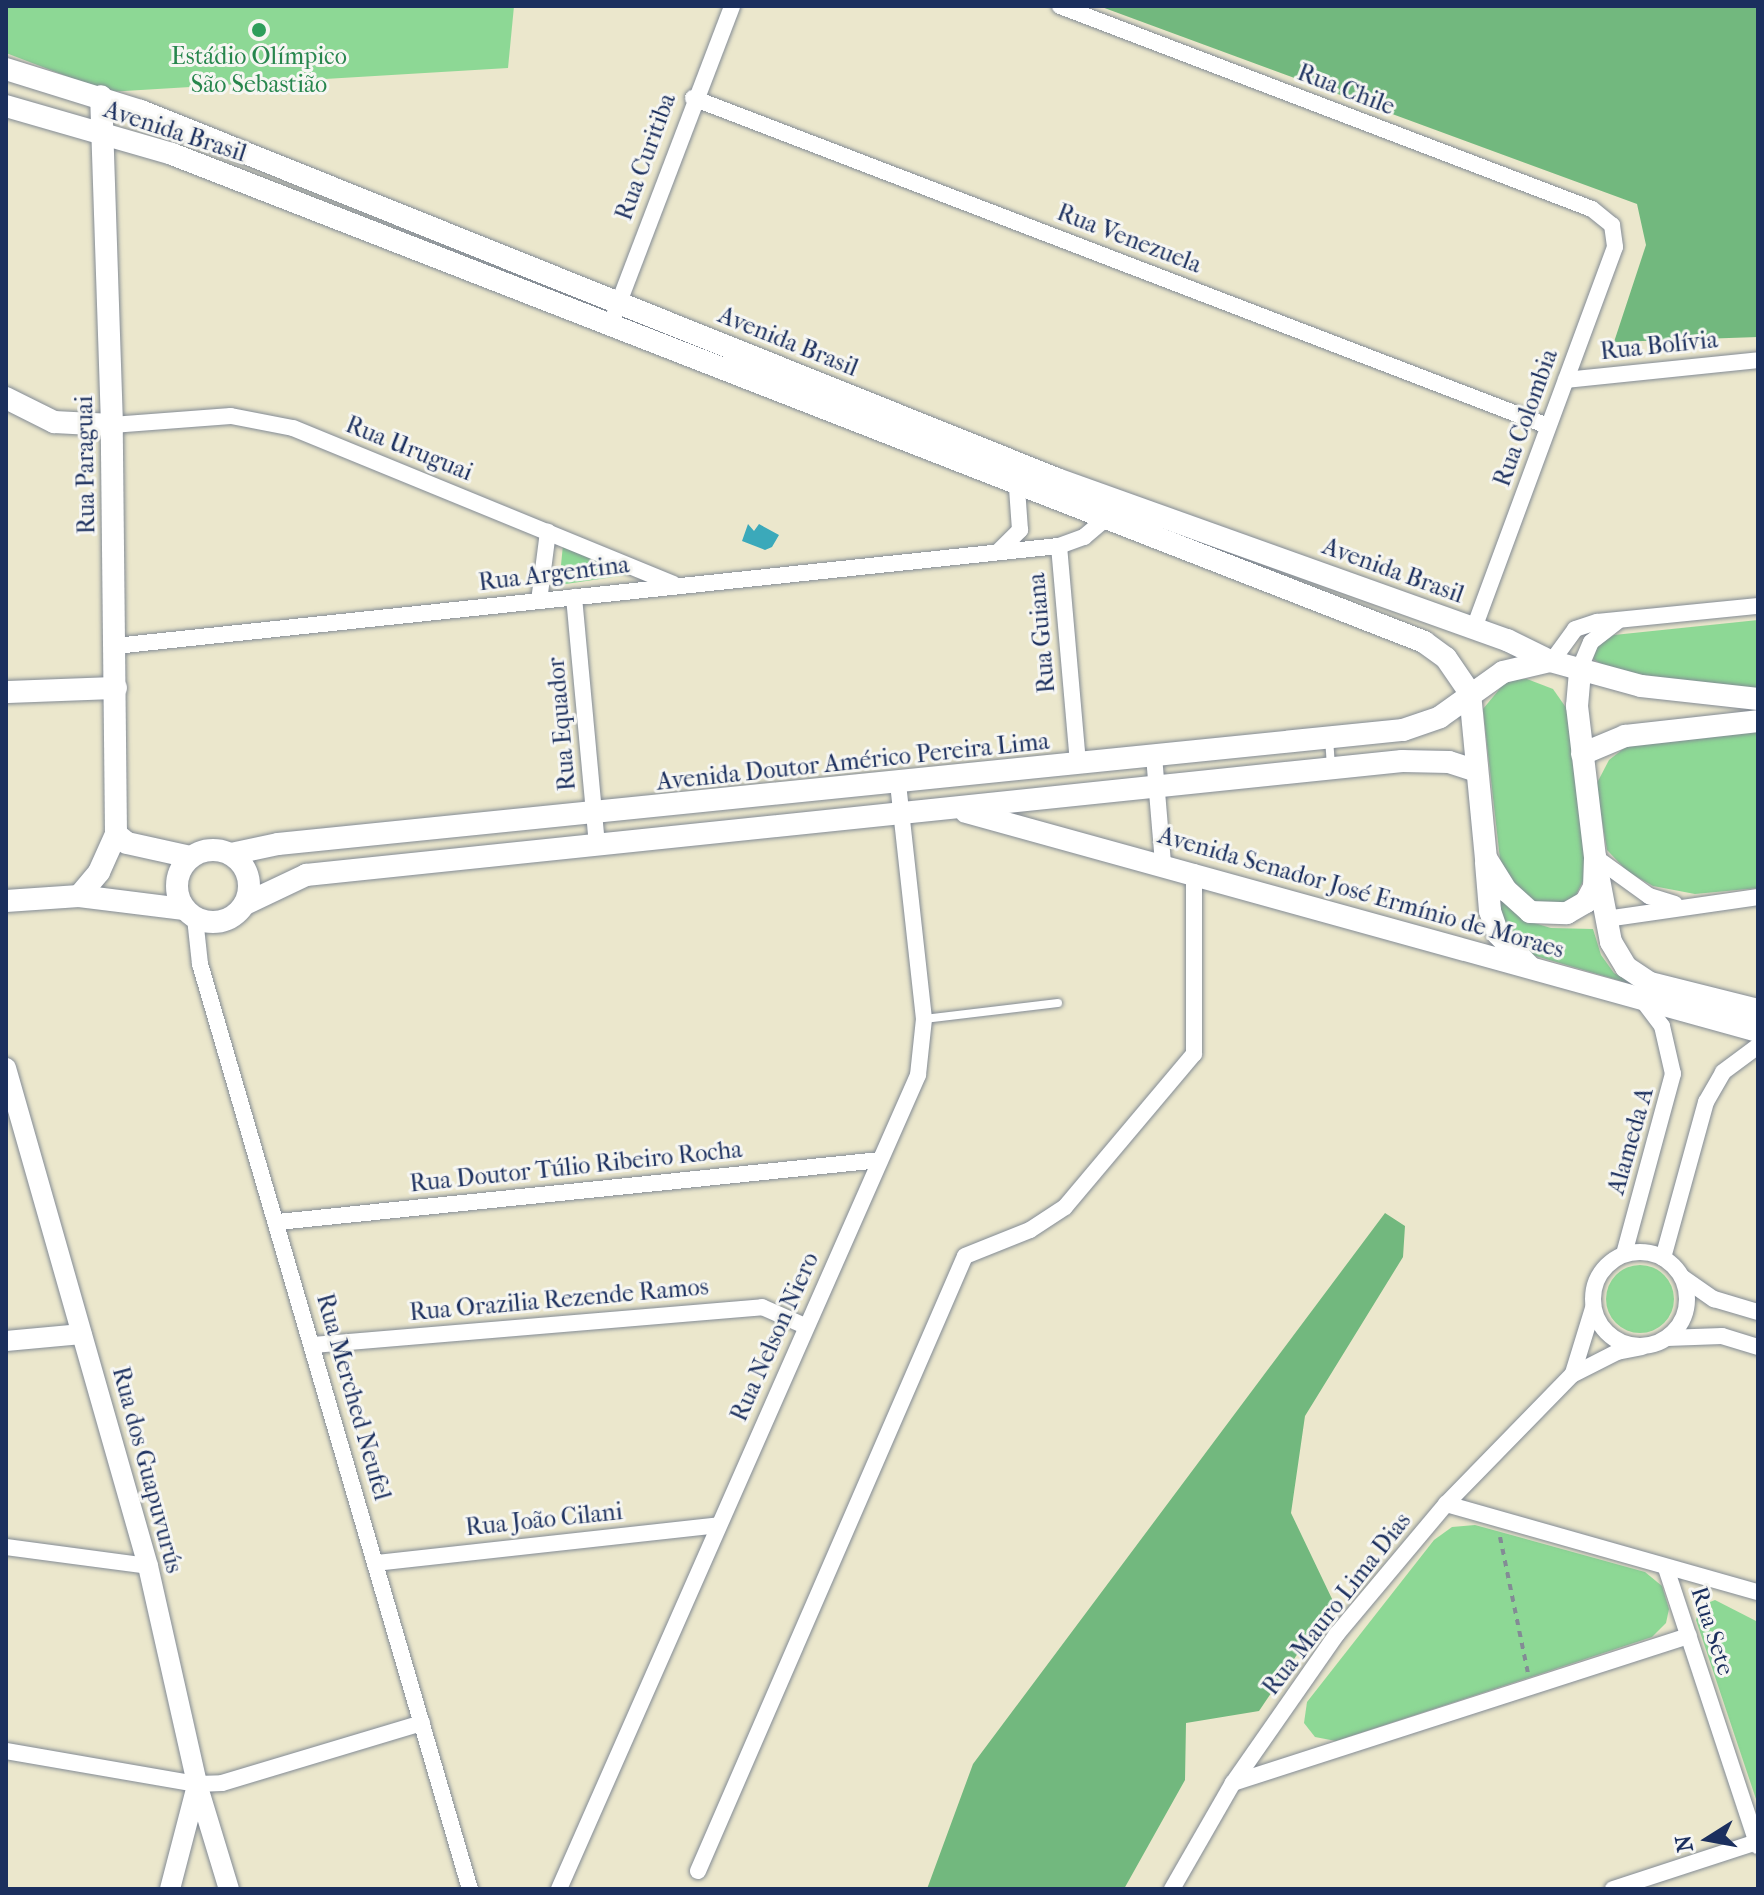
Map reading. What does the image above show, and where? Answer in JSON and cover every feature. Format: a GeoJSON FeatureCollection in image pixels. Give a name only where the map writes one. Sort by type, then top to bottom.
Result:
{"type":"FeatureCollection","features":[{"type":"Feature","properties":{"kind":"main road","name":"Avenida Brasil"},"geometry":{"type":"LineString","coordinates":[[6,69],[101,96],[1112,499],[1474,628],[1551,661],[1698,696],[1758,699]]}},
{"type":"Feature","properties":{"kind":"main road","name":"Rua Paraguai"},"geometry":{"type":"LineString","coordinates":[[79,896],[99,872],[116,834],[112,425],[101,96]]}},
{"type":"Feature","properties":{"kind":"main road","name":"Avenida Brasil"},"geometry":{"type":"LineString","coordinates":[[7,107],[172,154],[1017,488],[1424,642],[1446,658],[1470,693]]}},
{"type":"Feature","properties":{"kind":"main road"},"geometry":{"type":"LineString","coordinates":[[6,398],[54,422],[112,425]]}},
{"type":"Feature","properties":{"kind":"main road"},"geometry":{"type":"LineString","coordinates":[[1283,589],[1296,564]]}},
{"type":"Feature","properties":{"kind":"main road","name":"Avenida Doutor Américo Pereira Lima"},"geometry":{"type":"LineString","coordinates":[[231,854],[278,844],[594,815],[1403,730],[1440,717],[1503,672],[1551,661]]}},
{"type":"Feature","properties":{"kind":"main road"},"geometry":{"type":"LineString","coordinates":[[1580,668],[1582,754],[1595,857],[1611,942],[1626,967],[1650,983],[1758,1010]]}},
{"type":"Feature","properties":{"kind":"main road"},"geometry":{"type":"LineString","coordinates":[[6,692],[116,688]]}},
{"type":"Feature","properties":{"kind":"main road"},"geometry":{"type":"LineString","coordinates":[[1470,693],[1474,770],[1490,911],[1498,934],[1532,969]]}},
{"type":"Feature","properties":{"kind":"main road"},"geometry":{"type":"LineString","coordinates":[[1582,754],[1625,736],[1758,721]]}},
{"type":"Feature","properties":{"kind":"main road"},"geometry":{"type":"LineString","coordinates":[[1247,746],[1250,777]]}},
{"type":"Feature","properties":{"kind":"main road"},"geometry":{"type":"LineString","coordinates":[[6,901],[79,896],[226,920],[245,904],[306,875],[1331,768],[1449,762],[1474,770]]}},
{"type":"Feature","properties":{"kind":"main road","name":"Avenida Senador José Ermínio de Moraes"},"geometry":{"type":"LineString","coordinates":[[949,808],[1163,863],[1758,1031]]}},
{"type":"Feature","properties":{"kind":"main road"},"geometry":{"type":"LineString","coordinates":[[116,834],[127,843],[190,857],[217,849],[231,854],[248,876],[245,904]]}},
{"type":"Feature","properties":{"kind":"main road"},"geometry":{"type":"LineString","coordinates":[[189,914],[176,882],[190,857]]}},
{"type":"Feature","properties":{"kind":"main road"},"geometry":{"type":"LineString","coordinates":[[1549,916],[1586,902],[1594,887],[1595,857]]}},
{"type":"Feature","properties":{"kind":"main road"},"geometry":{"type":"LineString","coordinates":[[1486,858],[1507,891],[1530,912],[1606,919]]}},
{"type":"Feature","properties":{"kind":"street","name":"Rua Curitiba"},"geometry":{"type":"LineString","coordinates":[[610,326],[693,98],[732,6]]}},
{"type":"Feature","properties":{"kind":"street","name":"Rua Chile"},"geometry":{"type":"LineString","coordinates":[[1060,6],[1592,209],[1612,225]]}},
{"type":"Feature","properties":{"kind":"street","name":"Rua Venezuela"},"geometry":{"type":"LineString","coordinates":[[693,98],[1548,426]]}},
{"type":"Feature","properties":{"kind":"street","name":"Rua Colombia"},"geometry":{"type":"LineString","coordinates":[[1474,628],[1615,247],[1612,225]]}},
{"type":"Feature","properties":{"kind":"street","name":"Rua Bolívia"},"geometry":{"type":"LineString","coordinates":[[1566,380],[1758,360]]}},
{"type":"Feature","properties":{"kind":"street","name":"Rua Uruguai"},"geometry":{"type":"LineString","coordinates":[[112,425],[231,416],[293,428],[675,584]]}},
{"type":"Feature","properties":{"kind":"street"},"geometry":{"type":"LineString","coordinates":[[999,551],[1020,530],[1017,488]]}},
{"type":"Feature","properties":{"kind":"street"},"geometry":{"type":"LineString","coordinates":[[1103,521],[1112,499]]}},
{"type":"Feature","properties":{"kind":"street","name":"Rua Argentina"},"geometry":{"type":"LineString","coordinates":[[115,646],[675,584],[1059,546],[1084,537],[1103,521]]}},
{"type":"Feature","properties":{"kind":"street"},"geometry":{"type":"LineString","coordinates":[[539,601],[548,532]]}},
{"type":"Feature","properties":{"kind":"street","name":"Rua Guiana"},"geometry":{"type":"LineString","coordinates":[[1059,546],[1078,764]]}},
{"type":"Feature","properties":{"kind":"street","name":"Rua Equador"},"geometry":{"type":"LineString","coordinates":[[574,597],[597,846]]}},
{"type":"Feature","properties":{"kind":"street"},"geometry":{"type":"LineString","coordinates":[[1551,661],[1575,629],[1619,621],[1758,606]]}},
{"type":"Feature","properties":{"kind":"street"},"geometry":{"type":"LineString","coordinates":[[1580,668],[1591,642],[1619,621]]}},
{"type":"Feature","properties":{"kind":"street"},"geometry":{"type":"LineString","coordinates":[[1154,756],[1163,863]]}},
{"type":"Feature","properties":{"kind":"street","name":"Rua Nelson Niero"},"geometry":{"type":"LineString","coordinates":[[559,1889],[918,1075],[924,1019],[898,783]]}},
{"type":"Feature","properties":{"kind":"street"},"geometry":{"type":"LineString","coordinates":[[1595,857],[1649,896],[1681,906]]}},
{"type":"Feature","properties":{"kind":"street"},"geometry":{"type":"LineString","coordinates":[[698,1871],[965,1256],[1030,1230],[1065,1207],[1194,1054],[1194,872]]}},
{"type":"Feature","properties":{"kind":"street"},"geometry":{"type":"LineString","coordinates":[[1606,919],[1758,897]]}},
{"type":"Feature","properties":{"kind":"street","name":"Rua Merched Neufel"},"geometry":{"type":"LineString","coordinates":[[189,914],[200,964],[278,1222],[470,1889]]}},
{"type":"Feature","properties":{"kind":"street","name":"Alameda A"},"geometry":{"type":"LineString","coordinates":[[1624,1254],[1673,1074],[1662,1026],[1642,999]]}},
{"type":"Feature","properties":{"kind":"street"},"geometry":{"type":"LineString","coordinates":[[1663,1258],[1706,1102],[1723,1072],[1758,1046]]}},
{"type":"Feature","properties":{"kind":"street","name":"Rua dos Guapuvurús"},"geometry":{"type":"LineString","coordinates":[[6,1068],[13,1105],[148,1566],[197,1784],[229,1889]]}},
{"type":"Feature","properties":{"kind":"street","name":"Rua Doutor Túlio Ribeiro Rocha"},"geometry":{"type":"LineString","coordinates":[[278,1222],[880,1160]]}},
{"type":"Feature","properties":{"kind":"street"},"geometry":{"type":"LineString","coordinates":[[1572,1375],[1593,1308],[1596,1281],[1624,1254],[1651,1252],[1714,1299],[1758,1312]]}},
{"type":"Feature","properties":{"kind":"street"},"geometry":{"type":"LineString","coordinates":[[1667,1338],[1684,1317],[1682,1277]]}},
{"type":"Feature","properties":{"kind":"street","name":"Rua Orazilia Rezende Ramos"},"geometry":{"type":"LineString","coordinates":[[313,1345],[762,1307],[805,1326]]}},
{"type":"Feature","properties":{"kind":"street"},"geometry":{"type":"LineString","coordinates":[[1593,1308],[1616,1340],[1642,1347]]}},
{"type":"Feature","properties":{"kind":"street"},"geometry":{"type":"LineString","coordinates":[[6,1341],[82,1334]]}},
{"type":"Feature","properties":{"kind":"street"},"geometry":{"type":"LineString","coordinates":[[1572,1375],[1617,1352],[1667,1338],[1704,1334],[1758,1347]]}},
{"type":"Feature","properties":{"kind":"street","name":"Rua Mauro Lima Dias"},"geometry":{"type":"LineString","coordinates":[[1172,1889],[1233,1783],[1337,1634],[1446,1504],[1572,1375]]}},
{"type":"Feature","properties":{"kind":"street"},"geometry":{"type":"LineString","coordinates":[[1446,1504],[1758,1592]]}},
{"type":"Feature","properties":{"kind":"street","name":"Rua João Cilani"},"geometry":{"type":"LineString","coordinates":[[376,1563],[718,1525]]}},
{"type":"Feature","properties":{"kind":"street"},"geometry":{"type":"LineString","coordinates":[[6,1547],[148,1566]]}},
{"type":"Feature","properties":{"kind":"street","name":"Rua Sete"},"geometry":{"type":"LineString","coordinates":[[1666,1568],[1757,1844]]}},
{"type":"Feature","properties":{"kind":"street"},"geometry":{"type":"LineString","coordinates":[[1735,1587],[1758,1603]]}},
{"type":"Feature","properties":{"kind":"street"},"geometry":{"type":"LineString","coordinates":[[1233,1783],[1689,1636]]}},
{"type":"Feature","properties":{"kind":"street"},"geometry":{"type":"LineString","coordinates":[[6,1751],[197,1784],[222,1783],[422,1723]]}},
{"type":"Feature","properties":{"kind":"street"},"geometry":{"type":"LineString","coordinates":[[170,1889],[197,1784]]}},
{"type":"Feature","properties":{"kind":"street"},"geometry":{"type":"LineString","coordinates":[[1613,1889],[1757,1844]]}},
{"type":"Feature","properties":{"kind":"lane"},"geometry":{"type":"LineString","coordinates":[[1329,738],[1331,768]]}},
{"type":"Feature","properties":{"kind":"lane"},"geometry":{"type":"LineString","coordinates":[[924,1019],[1058,1003]]}},
{"type":"Feature","properties":{"kind":"path"},"geometry":{"type":"LineString","coordinates":[[1496,1518],[1531,1687]]}},
{"type":"Feature","properties":{"kind":"green space","name":"Estádio Olímpico São Sebastião"},"geometry":{"type":"Polygon","coordinates":[[[6,6],[514,6],[508,68],[108,92],[6,53],[6,6]]]}},
{"type":"Feature","properties":{"kind":"green space"},"geometry":{"type":"Polygon","coordinates":[[[1099,6],[1758,6],[1758,337],[1614,342],[1646,245],[1637,204],[1099,6]]]}},
{"type":"Feature","properties":{"kind":"green space"},"geometry":{"type":"Polygon","coordinates":[[[563,545],[627,575],[559,585],[563,545]]]}},
{"type":"Feature","properties":{"kind":"green space"},"geometry":{"type":"Polygon","coordinates":[[[1758,620],[1758,690],[1613,671],[1593,659],[1597,646],[1614,635],[1758,620]]]}},
{"type":"Feature","properties":{"kind":"green space"},"geometry":{"type":"Polygon","coordinates":[[[1527,679],[1553,689],[1567,709],[1588,871],[1572,903],[1533,905],[1516,889],[1500,859],[1483,709],[1507,680],[1527,679]]]}},
{"type":"Feature","properties":{"kind":"green space"},"geometry":{"type":"Polygon","coordinates":[[[1758,729],[1758,888],[1695,894],[1653,886],[1628,872],[1607,850],[1596,785],[1609,760],[1632,742],[1758,729]]]}},
{"type":"Feature","properties":{"kind":"green space"},"geometry":{"type":"Polygon","coordinates":[[[1501,898],[1524,920],[1551,928],[1593,929],[1601,955],[1614,973],[1635,985],[1532,955],[1501,922],[1497,901],[1501,898]]]}},
{"type":"Feature","properties":{"kind":"green space"},"geometry":{"type":"Polygon","coordinates":[[[1385,1213],[1405,1226],[1403,1257],[1305,1416],[1291,1513],[1333,1601],[1259,1711],[1186,1723],[1185,1780],[1124,1889],[927,1889],[973,1764],[1385,1213]]]}},
{"type":"Feature","properties":{"kind":"green space"},"geometry":{"type":"Polygon","coordinates":[[[1640,1265],[1664,1275],[1674,1299],[1664,1323],[1640,1333],[1616,1323],[1606,1299],[1616,1275],[1640,1265]]]}},
{"type":"Feature","properties":{"kind":"green space"},"geometry":{"type":"Polygon","coordinates":[[[1475,1525],[1645,1572],[1662,1586],[1669,1609],[1666,1623],[1652,1637],[1336,1741],[1315,1737],[1304,1723],[1307,1702],[1434,1540],[1452,1527],[1475,1525]]]}},
{"type":"Feature","properties":{"kind":"green space"},"geometry":{"type":"Polygon","coordinates":[[[1715,1600],[1758,1622],[1758,1805],[1696,1620],[1700,1606],[1715,1600]]]}},
{"type":"Feature","properties":{"kind":"water"},"geometry":{"type":"Polygon","coordinates":[[[748,524],[754,531],[759,524],[779,535],[772,547],[765,550],[742,541],[748,524]]]}},
{"type":"Feature","properties":{"kind":"place","name":"Estádio Olímpico São Sebastião"},"geometry":{"type":"Point","coordinates":[259,30]}}]}
